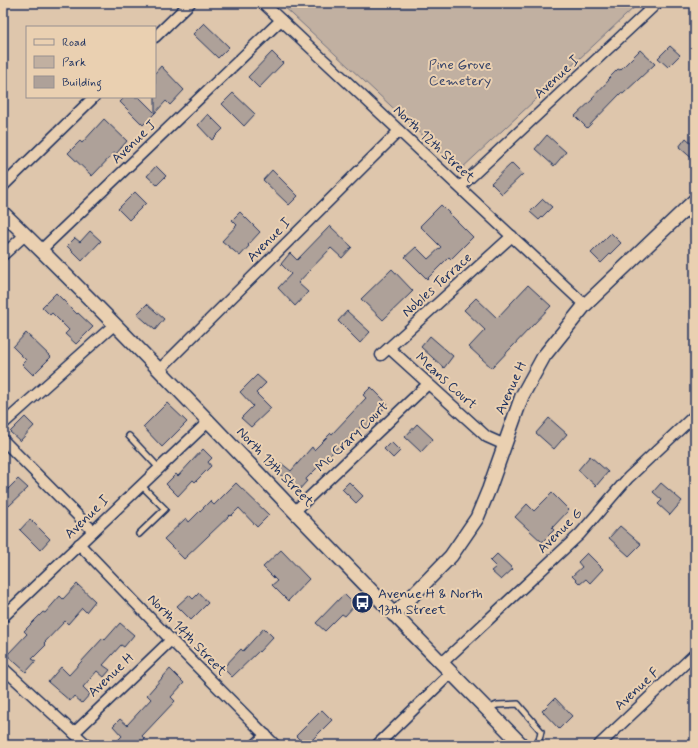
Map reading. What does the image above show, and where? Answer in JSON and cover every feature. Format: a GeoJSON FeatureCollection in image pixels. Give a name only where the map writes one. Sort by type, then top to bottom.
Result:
{"type":"FeatureCollection","features":[{"type":"Feature","properties":{"kind":"street"},"geometry":{"type":"LineString","coordinates":[[156,36],[190,3]]}},
{"type":"Feature","properties":{"kind":"street","name":"North 12th Street"},"geometry":{"type":"LineString","coordinates":[[263,3],[585,305]]}},
{"type":"Feature","properties":{"kind":"street","name":"Avenue I"},"geometry":{"type":"LineString","coordinates":[[460,187],[656,3]]}},
{"type":"Feature","properties":{"kind":"street","name":"Avenue J"},"geometry":{"type":"LineString","coordinates":[[41,250],[281,20]]}},
{"type":"Feature","properties":{"kind":"street"},"geometry":{"type":"LineString","coordinates":[[3,186],[93,98]]}},
{"type":"Feature","properties":{"kind":"street","name":"Avenue I"},"geometry":{"type":"LineString","coordinates":[[159,370],[399,131]]}},
{"type":"Feature","properties":{"kind":"street","name":"Avenue H"},"geometry":{"type":"LineString","coordinates":[[394,614],[451,556],[477,518],[489,489],[522,396],[544,356],[585,305],[695,200]]}},
{"type":"Feature","properties":{"kind":"street","name":"North 13th Street"},"geometry":{"type":"LineString","coordinates":[[3,213],[115,324],[294,511],[522,745]]}},
{"type":"Feature","properties":{"kind":"street"},"geometry":{"type":"LineString","coordinates":[[3,255],[25,234]]}},
{"type":"Feature","properties":{"kind":"street","name":"Nobles Terrace"},"geometry":{"type":"LineString","coordinates":[[381,355],[512,236]]}},
{"type":"Feature","properties":{"kind":"street"},"geometry":{"type":"LineString","coordinates":[[3,424],[115,324]]}},
{"type":"Feature","properties":{"kind":"street","name":"Means Court"},"geometry":{"type":"LineString","coordinates":[[389,348],[487,437],[505,445]]}},
{"type":"Feature","properties":{"kind":"street","name":"Mc Crary Court"},"geometry":{"type":"LineString","coordinates":[[294,511],[428,384]]}},
{"type":"Feature","properties":{"kind":"street","name":"Avenue G"},"geometry":{"type":"LineString","coordinates":[[442,663],[580,534],[628,478],[695,415]]}},
{"type":"Feature","properties":{"kind":"street","name":"Avenue I"},"geometry":{"type":"LineString","coordinates":[[3,617],[209,421]]}},
{"type":"Feature","properties":{"kind":"street"},"geometry":{"type":"LineString","coordinates":[[3,440],[93,531]]}},
{"type":"Feature","properties":{"kind":"street","name":"North 14th Street"},"geometry":{"type":"LineString","coordinates":[[79,544],[275,745]]}},
{"type":"Feature","properties":{"kind":"street","name":"Avenue H"},"geometry":{"type":"LineString","coordinates":[[74,733],[171,640]]}},
{"type":"Feature","properties":{"kind":"street","name":"Avenue F"},"geometry":{"type":"LineString","coordinates":[[599,745],[695,654]]}},
{"type":"Feature","properties":{"kind":"street"},"geometry":{"type":"LineString","coordinates":[[3,668],[87,745]]}},
{"type":"Feature","properties":{"kind":"street"},"geometry":{"type":"LineString","coordinates":[[377,745],[451,673]]}},
{"type":"Feature","properties":{"kind":"street"},"geometry":{"type":"LineString","coordinates":[[255,745],[266,735]]}},
{"type":"Feature","properties":{"kind":"lane"},"geometry":{"type":"LineString","coordinates":[[129,436],[159,468]]}},
{"type":"Feature","properties":{"kind":"lane"},"geometry":{"type":"LineString","coordinates":[[139,534],[165,509],[141,485]]}},
{"type":"Feature","properties":{"kind":"lane"},"geometry":{"type":"LineString","coordinates":[[487,710],[497,705],[518,704],[541,731],[538,745]]}},
{"type":"Feature","properties":{"kind":"green space","name":"Pine Grove Cemetery"},"geometry":{"type":"Polygon","coordinates":[[[280,3],[639,3],[460,170],[280,3]]]}},
{"type":"Feature","properties":{"kind":"building"},"geometry":{"type":"Polygon","coordinates":[[[204,23],[229,47],[218,58],[193,34],[204,23]]]}},
{"type":"Feature","properties":{"kind":"building"},"geometry":{"type":"Polygon","coordinates":[[[670,46],[680,55],[668,67],[658,58],[670,46]]]}},
{"type":"Feature","properties":{"kind":"building"},"geometry":{"type":"Polygon","coordinates":[[[640,50],[655,64],[623,94],[621,93],[587,128],[575,116],[593,99],[592,98],[609,80],[608,79],[618,69],[620,70],[640,50]]]}},
{"type":"Feature","properties":{"kind":"building"},"geometry":{"type":"Polygon","coordinates":[[[272,52],[283,63],[259,88],[248,77],[272,52]]]}},
{"type":"Feature","properties":{"kind":"building"},"geometry":{"type":"Polygon","coordinates":[[[161,66],[184,90],[170,105],[166,101],[155,113],[156,98],[156,72],[161,66]]]}},
{"type":"Feature","properties":{"kind":"building"},"geometry":{"type":"Polygon","coordinates":[[[233,93],[255,114],[244,126],[222,104],[233,93]]]}},
{"type":"Feature","properties":{"kind":"building"},"geometry":{"type":"Polygon","coordinates":[[[124,98],[140,98],[155,113],[143,125],[120,102],[124,98]]]}},
{"type":"Feature","properties":{"kind":"building"},"geometry":{"type":"Polygon","coordinates":[[[208,114],[223,129],[212,140],[198,125],[208,114]]]}},
{"type":"Feature","properties":{"kind":"building"},"geometry":{"type":"Polygon","coordinates":[[[104,119],[127,141],[116,154],[114,153],[92,176],[68,153],[80,141],[82,143],[104,119]]]}},
{"type":"Feature","properties":{"kind":"building"},"geometry":{"type":"Polygon","coordinates":[[[547,135],[566,152],[554,166],[535,149],[547,135]]]}},
{"type":"Feature","properties":{"kind":"building"},"geometry":{"type":"Polygon","coordinates":[[[686,138],[695,146],[695,161],[679,147],[686,138]]]}},
{"type":"Feature","properties":{"kind":"building"},"geometry":{"type":"Polygon","coordinates":[[[512,163],[523,174],[502,194],[491,183],[512,163]]]}},
{"type":"Feature","properties":{"kind":"building"},"geometry":{"type":"Polygon","coordinates":[[[156,166],[166,176],[157,185],[147,176],[156,166]]]}},
{"type":"Feature","properties":{"kind":"building"},"geometry":{"type":"Polygon","coordinates":[[[272,170],[298,196],[289,205],[263,180],[272,170]]]}},
{"type":"Feature","properties":{"kind":"building"},"geometry":{"type":"Polygon","coordinates":[[[135,192],[146,203],[129,220],[118,209],[135,192]]]}},
{"type":"Feature","properties":{"kind":"building"},"geometry":{"type":"Polygon","coordinates":[[[543,199],[552,207],[539,220],[530,212],[543,199]]]}},
{"type":"Feature","properties":{"kind":"building"},"geometry":{"type":"Polygon","coordinates":[[[441,205],[473,237],[451,259],[449,257],[427,279],[405,257],[416,247],[428,259],[441,247],[420,226],[441,205]]]}},
{"type":"Feature","properties":{"kind":"building"},"geometry":{"type":"Polygon","coordinates":[[[240,212],[260,232],[240,256],[222,241],[237,225],[232,220],[240,212]]]}},
{"type":"Feature","properties":{"kind":"building"},"geometry":{"type":"Polygon","coordinates":[[[330,226],[352,247],[342,258],[331,248],[298,283],[308,292],[295,306],[278,288],[291,274],[281,264],[290,253],[297,260],[330,226]]]}},
{"type":"Feature","properties":{"kind":"building"},"geometry":{"type":"Polygon","coordinates":[[[90,231],[101,241],[82,261],[67,246],[75,238],[80,242],[90,231]]]}},
{"type":"Feature","properties":{"kind":"building"},"geometry":{"type":"Polygon","coordinates":[[[611,233],[621,243],[601,263],[591,253],[611,233]]]}},
{"type":"Feature","properties":{"kind":"building"},"geometry":{"type":"Polygon","coordinates":[[[392,269],[413,291],[383,320],[361,299],[392,269]]]}},
{"type":"Feature","properties":{"kind":"building"},"geometry":{"type":"Polygon","coordinates":[[[528,285],[551,306],[492,368],[469,347],[485,330],[464,310],[476,298],[497,318],[528,285]]]}},
{"type":"Feature","properties":{"kind":"building"},"geometry":{"type":"Polygon","coordinates":[[[56,293],[77,314],[78,313],[93,327],[76,344],[65,334],[69,330],[52,313],[50,315],[42,307],[56,293]]]}},
{"type":"Feature","properties":{"kind":"building"},"geometry":{"type":"Polygon","coordinates":[[[147,304],[164,319],[155,330],[137,314],[147,304]]]}},
{"type":"Feature","properties":{"kind":"building"},"geometry":{"type":"Polygon","coordinates":[[[347,311],[370,332],[360,343],[338,321],[347,311]]]}},
{"type":"Feature","properties":{"kind":"building"},"geometry":{"type":"Polygon","coordinates":[[[26,333],[51,357],[33,375],[22,364],[26,360],[13,347],[26,333]]]}},
{"type":"Feature","properties":{"kind":"building"},"geometry":{"type":"Polygon","coordinates":[[[430,336],[453,356],[444,368],[421,347],[430,336]]]}},
{"type":"Feature","properties":{"kind":"building"},"geometry":{"type":"Polygon","coordinates":[[[257,375],[266,383],[256,393],[271,408],[251,427],[241,418],[253,406],[240,392],[257,375]]]}},
{"type":"Feature","properties":{"kind":"building"},"geometry":{"type":"Polygon","coordinates":[[[371,387],[388,404],[367,427],[363,424],[349,440],[347,439],[330,455],[306,479],[307,481],[298,491],[275,470],[281,463],[291,471],[312,447],[314,450],[331,433],[332,434],[366,398],[363,395],[371,387]]]}},
{"type":"Feature","properties":{"kind":"building"},"geometry":{"type":"Polygon","coordinates":[[[167,403],[187,422],[162,447],[143,427],[167,403]]]}},
{"type":"Feature","properties":{"kind":"building"},"geometry":{"type":"Polygon","coordinates":[[[25,417],[34,426],[20,441],[10,432],[25,417]]]}},
{"type":"Feature","properties":{"kind":"building"},"geometry":{"type":"Polygon","coordinates":[[[549,418],[567,434],[554,449],[536,433],[549,418]]]}},
{"type":"Feature","properties":{"kind":"building"},"geometry":{"type":"Polygon","coordinates":[[[417,424],[433,439],[421,452],[405,437],[417,424]]]}},
{"type":"Feature","properties":{"kind":"building"},"geometry":{"type":"Polygon","coordinates":[[[391,442],[400,451],[393,458],[384,449],[391,442]]]}},
{"type":"Feature","properties":{"kind":"building"},"geometry":{"type":"Polygon","coordinates":[[[203,449],[212,458],[208,462],[211,466],[195,482],[193,480],[178,496],[166,484],[176,474],[178,476],[203,449]]]}},
{"type":"Feature","properties":{"kind":"building"},"geometry":{"type":"Polygon","coordinates":[[[590,456],[608,472],[596,486],[578,470],[590,456]]]}},
{"type":"Feature","properties":{"kind":"building"},"geometry":{"type":"Polygon","coordinates":[[[18,479],[28,488],[9,506],[3,500],[3,494],[18,479]]]}},
{"type":"Feature","properties":{"kind":"building"},"geometry":{"type":"Polygon","coordinates":[[[349,482],[363,496],[356,503],[342,489],[349,482]]]}},
{"type":"Feature","properties":{"kind":"building"},"geometry":{"type":"Polygon","coordinates":[[[236,483],[269,515],[257,527],[239,508],[184,559],[164,539],[186,518],[189,522],[210,501],[214,505],[236,483]]]}},
{"type":"Feature","properties":{"kind":"building"},"geometry":{"type":"Polygon","coordinates":[[[661,483],[682,501],[670,515],[658,504],[662,500],[653,492],[661,483]]]}},
{"type":"Feature","properties":{"kind":"building"},"geometry":{"type":"Polygon","coordinates":[[[552,493],[569,510],[552,528],[554,530],[542,542],[515,517],[527,504],[534,511],[552,493]]]}},
{"type":"Feature","properties":{"kind":"building"},"geometry":{"type":"Polygon","coordinates":[[[30,519],[50,539],[40,550],[20,530],[30,519]]]}},
{"type":"Feature","properties":{"kind":"building"},"geometry":{"type":"Polygon","coordinates":[[[620,526],[641,544],[629,556],[609,538],[620,526]]]}},
{"type":"Feature","properties":{"kind":"building"},"geometry":{"type":"Polygon","coordinates":[[[281,550],[309,579],[288,601],[272,585],[277,581],[263,567],[281,550]]]}},
{"type":"Feature","properties":{"kind":"building"},"geometry":{"type":"Polygon","coordinates":[[[587,553],[603,569],[590,583],[586,579],[580,584],[572,576],[582,567],[578,562],[587,553]]]}},
{"type":"Feature","properties":{"kind":"building"},"geometry":{"type":"Polygon","coordinates":[[[497,554],[513,569],[501,580],[491,571],[496,567],[490,561],[497,554]]]}},
{"type":"Feature","properties":{"kind":"building"},"geometry":{"type":"Polygon","coordinates":[[[77,584],[95,601],[86,612],[82,608],[68,624],[65,621],[44,643],[46,645],[32,659],[36,661],[26,672],[7,655],[27,634],[24,631],[43,612],[45,613],[60,596],[63,599],[77,584]]]}},
{"type":"Feature","properties":{"kind":"building"},"geometry":{"type":"Polygon","coordinates":[[[199,593],[208,603],[191,620],[177,606],[189,595],[193,599],[199,593]]]}},
{"type":"Feature","properties":{"kind":"building"},"geometry":{"type":"Polygon","coordinates":[[[344,594],[355,605],[345,616],[342,614],[325,631],[316,623],[344,594]]]}},
{"type":"Feature","properties":{"kind":"building"},"geometry":{"type":"Polygon","coordinates":[[[120,623],[134,635],[124,647],[121,645],[103,665],[110,670],[104,677],[97,671],[83,687],[90,694],[82,703],[74,696],[70,701],[48,682],[61,667],[69,675],[103,638],[105,640],[120,623]]]}},
{"type":"Feature","properties":{"kind":"building"},"geometry":{"type":"Polygon","coordinates":[[[264,628],[273,637],[232,677],[223,668],[241,649],[243,651],[264,628]]]}},
{"type":"Feature","properties":{"kind":"building"},"geometry":{"type":"Polygon","coordinates":[[[170,669],[184,683],[171,697],[175,701],[142,736],[145,739],[139,745],[123,745],[118,740],[122,736],[113,726],[120,719],[127,725],[151,699],[147,695],[170,669]]]}},
{"type":"Feature","properties":{"kind":"building"},"geometry":{"type":"Polygon","coordinates":[[[555,698],[572,716],[559,729],[542,711],[555,698]]]}},
{"type":"Feature","properties":{"kind":"building"},"geometry":{"type":"Polygon","coordinates":[[[322,710],[332,720],[307,745],[305,745],[296,736],[322,710]]]}},
{"type":"Feature","properties":{"kind":"place","name":"Avenue H & North 13th Street"},"geometry":{"type":"Point","coordinates":[363,602]}}]}
